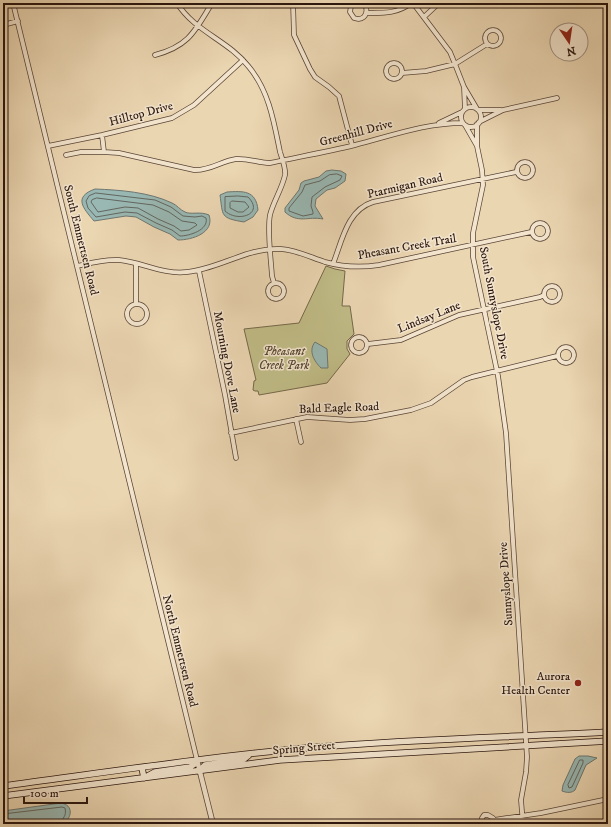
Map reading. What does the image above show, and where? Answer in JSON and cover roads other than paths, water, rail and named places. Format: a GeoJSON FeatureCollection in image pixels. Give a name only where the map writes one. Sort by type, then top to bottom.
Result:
{"type":"FeatureCollection","features":[{"type":"Feature","properties":{"kind":"main road","name":"Spring Street"},"geometry":{"type":"LineString","coordinates":[[3,786],[197,760],[313,747],[525,734],[608,732]]}},
{"type":"Feature","properties":{"kind":"main road"},"geometry":{"type":"LineString","coordinates":[[459,739],[459,749]]}},
{"type":"Feature","properties":{"kind":"main road","name":"Spring Street"},"geometry":{"type":"LineString","coordinates":[[3,796],[199,770],[317,757],[608,741]]}},
{"type":"Feature","properties":{"kind":"main road"},"geometry":{"type":"LineString","coordinates":[[369,744],[370,754]]}},
{"type":"Feature","properties":{"kind":"main road"},"geometry":{"type":"LineString","coordinates":[[199,770],[205,764],[244,759],[249,755],[251,764]]}},
{"type":"Feature","properties":{"kind":"main road"},"geometry":{"type":"LineString","coordinates":[[142,768],[144,778],[154,772],[190,767],[195,764],[197,760]]}},
{"type":"Feature","properties":{"kind":"main road"},"geometry":{"type":"LineString","coordinates":[[37,781],[38,792]]}},
{"type":"Feature","properties":{"kind":"street","name":"South Emmertsen Road"},"geometry":{"type":"LineString","coordinates":[[13,3],[128,482]]}},
{"type":"Feature","properties":{"kind":"street"},"geometry":{"type":"LineString","coordinates":[[177,3],[186,16],[198,26],[226,44],[243,60],[257,77],[267,97],[285,174],[270,216],[270,249],[274,284]]}},
{"type":"Feature","properties":{"kind":"street"},"geometry":{"type":"LineString","coordinates":[[155,55],[180,46],[189,38],[212,3]]}},
{"type":"Feature","properties":{"kind":"street"},"geometry":{"type":"LineString","coordinates":[[293,3],[294,35],[315,77],[339,96],[352,145]]}},
{"type":"Feature","properties":{"kind":"street"},"geometry":{"type":"LineString","coordinates":[[355,3],[350,9],[352,16],[356,19],[362,19],[366,13],[366,7],[361,3]]}},
{"type":"Feature","properties":{"kind":"street"},"geometry":{"type":"LineString","coordinates":[[366,13],[386,13],[397,11],[412,3],[424,16],[442,41],[455,64],[464,87],[480,115],[478,123]]}},
{"type":"Feature","properties":{"kind":"street"},"geometry":{"type":"LineString","coordinates":[[424,16],[439,3]]}},
{"type":"Feature","properties":{"kind":"street"},"geometry":{"type":"LineString","coordinates":[[3,25],[18,22]]}},
{"type":"Feature","properties":{"kind":"street"},"geometry":{"type":"LineString","coordinates":[[493,29],[498,31],[501,38],[499,44],[492,46],[487,44],[484,39],[485,34],[493,29]]}},
{"type":"Feature","properties":{"kind":"street"},"geometry":{"type":"LineString","coordinates":[[402,73],[402,67],[397,63],[389,64],[386,69],[386,74],[392,79],[400,77],[402,73],[433,70],[455,64],[487,44]]}},
{"type":"Feature","properties":{"kind":"street","name":"Hilltop Drive"},"geometry":{"type":"LineString","coordinates":[[48,146],[164,121],[180,115],[194,105],[243,60]]}},
{"type":"Feature","properties":{"kind":"street"},"geometry":{"type":"LineString","coordinates":[[464,87],[464,110],[461,117],[464,124],[472,127],[503,110]]}},
{"type":"Feature","properties":{"kind":"street"},"geometry":{"type":"LineString","coordinates":[[464,110],[471,107],[477,110],[503,110],[557,98]]}},
{"type":"Feature","properties":{"kind":"street","name":"Greenhill Drive"},"geometry":{"type":"LineString","coordinates":[[66,155],[81,152],[119,153],[194,170],[203,170],[236,159],[270,163],[352,145],[435,124],[464,110]]}},
{"type":"Feature","properties":{"kind":"street","name":"South Sunnyslope Drive"},"geometry":{"type":"LineString","coordinates":[[478,123],[477,146],[483,179],[472,245],[474,266],[496,370],[506,433]]}},
{"type":"Feature","properties":{"kind":"street","name":"Greenhill Drive"},"geometry":{"type":"LineString","coordinates":[[435,124],[464,124]]}},
{"type":"Feature","properties":{"kind":"street","name":"South Sunnyslope Drive"},"geometry":{"type":"LineString","coordinates":[[464,124],[477,146]]}},
{"type":"Feature","properties":{"kind":"street"},"geometry":{"type":"LineString","coordinates":[[102,135],[104,152]]}},
{"type":"Feature","properties":{"kind":"street","name":"Ptarmigan Road"},"geometry":{"type":"LineString","coordinates":[[521,162],[529,163],[533,168],[531,175],[527,178],[519,177],[516,172],[517,166],[521,162]]}},
{"type":"Feature","properties":{"kind":"street","name":"Ptarmigan Road"},"geometry":{"type":"LineString","coordinates":[[333,264],[350,220],[356,212],[364,206],[373,202],[516,172]]}},
{"type":"Feature","properties":{"kind":"street","name":"Pheasant Creek Trail"},"geometry":{"type":"LineString","coordinates":[[539,223],[544,224],[548,231],[544,238],[539,240],[534,237],[531,232],[532,227],[539,223]]}},
{"type":"Feature","properties":{"kind":"street","name":"Pheasant Creek Trail"},"geometry":{"type":"LineString","coordinates":[[77,266],[111,260],[126,261],[173,272],[184,273],[270,249],[298,252],[333,264],[349,267],[370,267],[531,232]]}},
{"type":"Feature","properties":{"kind":"street"},"geometry":{"type":"LineString","coordinates":[[136,264],[136,304]]}},
{"type":"Feature","properties":{"kind":"street","name":"Mourning Dove Lane"},"geometry":{"type":"LineString","coordinates":[[199,270],[225,395],[236,458]]}},
{"type":"Feature","properties":{"kind":"street"},"geometry":{"type":"LineString","coordinates":[[279,283],[284,289],[283,296],[279,300],[273,299],[269,296],[268,290],[271,285],[274,284],[279,283]]}},
{"type":"Feature","properties":{"kind":"street","name":"Lindsay Lane"},"geometry":{"type":"LineString","coordinates":[[368,344],[401,340],[450,318],[540,297],[544,295],[545,290],[552,286],[557,287],[560,292],[560,297],[554,302],[546,300],[544,295]]}},
{"type":"Feature","properties":{"kind":"street"},"geometry":{"type":"LineString","coordinates":[[136,304],[139,304],[144,308],[146,314],[144,320],[138,323],[132,322],[127,315],[128,309],[136,304]]}},
{"type":"Feature","properties":{"kind":"street","name":"Lindsay Lane"},"geometry":{"type":"LineString","coordinates":[[358,336],[363,337],[368,344],[366,350],[361,353],[353,351],[351,346],[353,338],[358,336]]}},
{"type":"Feature","properties":{"kind":"street","name":"Bald Eagle Road"},"geometry":{"type":"LineString","coordinates":[[562,347],[570,348],[574,352],[572,361],[568,364],[562,363],[557,356],[558,351],[562,347]]}},
{"type":"Feature","properties":{"kind":"street","name":"Bald Eagle Road"},"geometry":{"type":"LineString","coordinates":[[231,433],[307,417],[365,419],[411,410],[431,403],[466,379],[496,370],[557,356]]}},
{"type":"Feature","properties":{"kind":"street"},"geometry":{"type":"LineString","coordinates":[[296,419],[301,442]]}},
{"type":"Feature","properties":{"kind":"street","name":"Sunnyslope Drive"},"geometry":{"type":"LineString","coordinates":[[506,433],[526,746],[526,772],[521,800],[523,824]]}},
{"type":"Feature","properties":{"kind":"street","name":"North Emmertsen Road"},"geometry":{"type":"LineString","coordinates":[[128,482],[213,824]]}},
{"type":"Feature","properties":{"kind":"street"},"geometry":{"type":"LineString","coordinates":[[482,824],[482,818],[486,814],[492,816],[493,822],[608,799]]}},
{"type":"Feature","properties":{"kind":"water"},"geometry":{"type":"Polygon","coordinates":[[[326,171],[341,171],[346,174],[345,181],[335,188],[327,190],[316,199],[315,206],[323,219],[299,219],[290,216],[285,212],[285,208],[299,190],[301,183],[319,177],[326,171]]]}},
{"type":"Feature","properties":{"kind":"water"},"geometry":{"type":"Polygon","coordinates":[[[95,189],[134,192],[154,196],[174,204],[187,213],[202,213],[209,215],[209,226],[206,231],[196,237],[178,240],[170,234],[136,217],[126,216],[94,221],[86,212],[82,199],[88,192],[95,189]]]}},
{"type":"Feature","properties":{"kind":"water"},"geometry":{"type":"Polygon","coordinates":[[[227,192],[243,192],[252,195],[257,203],[258,210],[253,217],[244,222],[231,219],[224,215],[220,195],[227,192]]]}},
{"type":"Feature","properties":{"kind":"water"},"geometry":{"type":"Polygon","coordinates":[[[315,342],[327,349],[328,368],[321,368],[314,359],[312,349],[315,342]]]}},
{"type":"Feature","properties":{"kind":"water"},"geometry":{"type":"Polygon","coordinates":[[[579,756],[597,758],[586,765],[575,790],[572,792],[562,791],[563,785],[575,759],[579,756]]]}},
{"type":"Feature","properties":{"kind":"water"},"geometry":{"type":"Polygon","coordinates":[[[61,803],[68,806],[70,809],[70,815],[63,824],[54,824],[46,821],[34,824],[3,824],[3,811],[61,803]]]}},
{"type":"Feature","properties":{"kind":"place","name":"Aurora Health Center"},"geometry":{"type":"Point","coordinates":[578,683]}},
{"type":"Feature","properties":{"kind":"park label","name":"Pheasant Creek Park"},"geometry":{"type":"Point","coordinates":[284,358]}}]}
